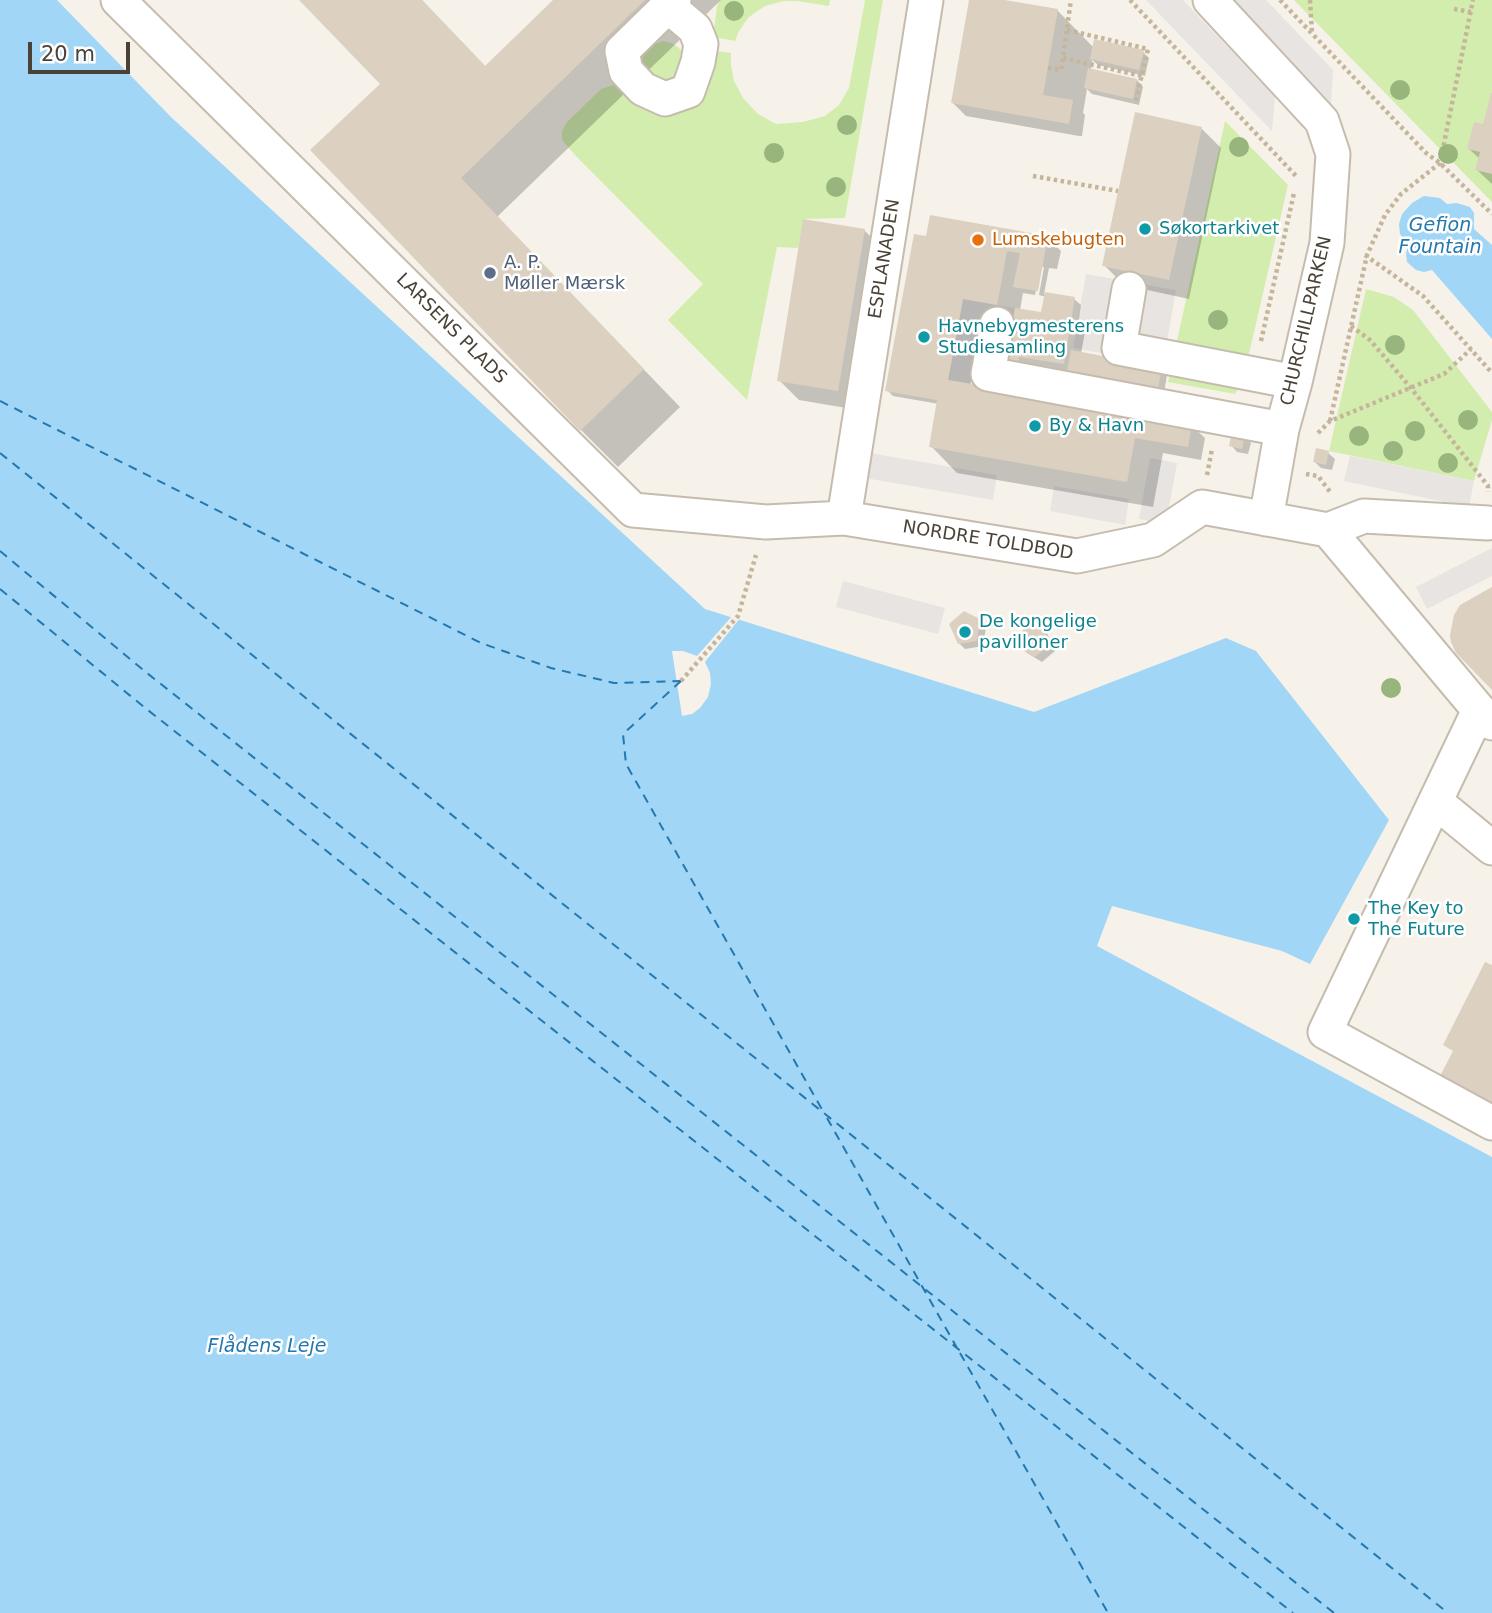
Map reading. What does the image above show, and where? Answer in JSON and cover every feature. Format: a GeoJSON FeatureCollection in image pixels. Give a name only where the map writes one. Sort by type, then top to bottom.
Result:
{"type":"FeatureCollection","features":[{"type":"Feature","properties":{"kind":"street","name":"LARSENS PLADS"},"geometry":{"type":"LineString","coordinates":[[118,0],[633,510],[766,522],[844,518]]}},
{"type":"Feature","properties":{"kind":"street","name":"ESPLANADEN"},"geometry":{"type":"LineString","coordinates":[[844,518],[926,0]]}},
{"type":"Feature","properties":{"kind":"street","name":"CHURCHILLPARKEN"},"geometry":{"type":"LineString","coordinates":[[1210,0],[1322,121],[1333,154],[1327,243],[1282,429],[1266,519]]}},
{"type":"Feature","properties":{"kind":"street"},"geometry":{"type":"LineString","coordinates":[[1129,289],[1119,348],[1295,382]]}},
{"type":"Feature","properties":{"kind":"street"},"geometry":{"type":"LineString","coordinates":[[997,324],[988,374],[1282,429]]}},
{"type":"Feature","properties":{"kind":"street","name":"NORDRE TOLDBOD"},"geometry":{"type":"LineString","coordinates":[[844,518],[1077,556],[1153,540],[1202,507]]}},
{"type":"Feature","properties":{"kind":"street"},"geometry":{"type":"LineString","coordinates":[[1202,507],[1266,519],[1340,526],[1364,516],[1488,523]]}},
{"type":"Feature","properties":{"kind":"street"},"geometry":{"type":"LineString","coordinates":[[1340,526],[1486,717],[1436,802],[1325,1032],[1492,1123]]}},
{"type":"Feature","properties":{"kind":"street"},"geometry":{"type":"LineString","coordinates":[[1436,802],[1492,848]]}},
{"type":"Feature","properties":{"kind":"path"},"geometry":{"type":"LineString","coordinates":[[1048,68],[1061,70],[1070,0]]}},
{"type":"Feature","properties":{"kind":"path"},"geometry":{"type":"LineString","coordinates":[[1130,0],[1297,176],[1253,375]]}},
{"type":"Feature","properties":{"kind":"path"},"geometry":{"type":"LineString","coordinates":[[1280,0],[1426,153],[1440,163],[1492,214]]}},
{"type":"Feature","properties":{"kind":"path"},"geometry":{"type":"LineString","coordinates":[[1311,0],[1312,33]]}},
{"type":"Feature","properties":{"kind":"path"},"geometry":{"type":"LineString","coordinates":[[1330,421],[1367,256],[1385,215],[1401,194],[1440,163],[1473,0]]}},
{"type":"Feature","properties":{"kind":"path"},"geometry":{"type":"LineString","coordinates":[[1454,9],[1471,12]]}},
{"type":"Feature","properties":{"kind":"path"},"geometry":{"type":"LineString","coordinates":[[1067,30],[1148,49],[1135,104]]}},
{"type":"Feature","properties":{"kind":"path"},"geometry":{"type":"LineString","coordinates":[[1063,58],[1142,76]]}},
{"type":"Feature","properties":{"kind":"path"},"geometry":{"type":"LineString","coordinates":[[1033,176],[1118,191]]}},
{"type":"Feature","properties":{"kind":"path"},"geometry":{"type":"LineString","coordinates":[[1327,243],[1367,256],[1423,296],[1492,373]]}},
{"type":"Feature","properties":{"kind":"path"},"geometry":{"type":"LineString","coordinates":[[1351,326],[1370,340],[1488,486]]}},
{"type":"Feature","properties":{"kind":"path"},"geometry":{"type":"LineString","coordinates":[[1314,438],[1330,421],[1444,374],[1471,349]]}},
{"type":"Feature","properties":{"kind":"path"},"geometry":{"type":"LineString","coordinates":[[1202,507],[1215,428],[1222,418]]}},
{"type":"Feature","properties":{"kind":"path"},"geometry":{"type":"LineString","coordinates":[[1300,472],[1318,476],[1340,526]]}},
{"type":"Feature","properties":{"kind":"path"},"geometry":{"type":"LineString","coordinates":[[681,681],[738,616],[766,522]]}},
{"type":"Feature","properties":{"kind":"green space"},"geometry":{"type":"Polygon","coordinates":[[[720,0],[830,0],[829,6],[784,1],[765,6],[749,17],[735,41],[713,37],[720,0]]]}},
{"type":"Feature","properties":{"kind":"green space"},"geometry":{"type":"Polygon","coordinates":[[[865,0],[883,0],[845,218],[804,219],[798,248],[777,247],[747,400],[668,320],[703,284],[575,155],[562,140],[562,131],[567,122],[601,89],[613,85],[622,87],[644,105],[710,50],[731,53],[734,81],[743,98],[758,114],[776,124],[803,122],[825,116],[839,105],[849,88],[865,0]]]}},
{"type":"Feature","properties":{"kind":"green space"},"geometry":{"type":"Polygon","coordinates":[[[1294,0],[1492,0],[1492,202],[1294,0]]]}},
{"type":"Feature","properties":{"kind":"green space"},"geometry":{"type":"Polygon","coordinates":[[[663,41],[678,47],[683,53],[681,74],[666,84],[643,71],[642,63],[650,46],[663,41]]]}},
{"type":"Feature","properties":{"kind":"green space"},"geometry":{"type":"Polygon","coordinates":[[[1225,121],[1288,185],[1243,380],[1235,394],[1168,382],[1225,121]]]}},
{"type":"Feature","properties":{"kind":"green space"},"geometry":{"type":"Polygon","coordinates":[[[1366,289],[1394,297],[1413,310],[1492,412],[1474,481],[1329,451],[1366,289]]]}},
{"type":"Feature","properties":{"kind":"shaded area"},"geometry":{"type":"Polygon","coordinates":[[[1146,0],[1183,0],[1275,97],[1272,131],[1146,0]]]}},
{"type":"Feature","properties":{"kind":"shaded area"},"geometry":{"type":"Polygon","coordinates":[[[1231,0],[1266,0],[1333,70],[1331,106],[1231,0]]]}},
{"type":"Feature","properties":{"kind":"shaded area"},"geometry":{"type":"Polygon","coordinates":[[[1086,274],[1176,290],[1163,364],[1073,348],[1086,274]]]}},
{"type":"Feature","properties":{"kind":"shaded area"},"geometry":{"type":"Polygon","coordinates":[[[963,299],[1015,308],[1001,389],[948,380],[963,299]]]}},
{"type":"Feature","properties":{"kind":"shaded area"},"geometry":{"type":"Polygon","coordinates":[[[870,453],[997,475],[993,500],[865,478],[870,453]]]}},
{"type":"Feature","properties":{"kind":"shaded area"},"geometry":{"type":"Polygon","coordinates":[[[1350,456],[1474,481],[1469,507],[1344,481],[1350,456]]]}},
{"type":"Feature","properties":{"kind":"shaded area"},"geometry":{"type":"Polygon","coordinates":[[[1150,458],[1177,463],[1166,524],[1139,519],[1150,458]]]}},
{"type":"Feature","properties":{"kind":"shaded area"},"geometry":{"type":"Polygon","coordinates":[[[1054,486],[1129,499],[1125,525],[1050,511],[1054,486]]]}},
{"type":"Feature","properties":{"kind":"shaded area"},"geometry":{"type":"Polygon","coordinates":[[[1492,548],[1492,576],[1427,609],[1416,587],[1492,548]]]}},
{"type":"Feature","properties":{"kind":"shaded area"},"geometry":{"type":"Polygon","coordinates":[[[843,581],[945,608],[938,634],[836,607],[843,581]]]}},
{"type":"Feature","properties":{"kind":"water","name":"Flådens Leje"},"geometry":{"type":"Polygon","coordinates":[[[0,0],[57,0],[171,117],[705,609],[1034,712],[1226,638],[1256,651],[1389,820],[1310,964],[1282,951],[1112,906],[1097,946],[1492,1157],[1492,1613],[0,1613],[0,0]]]}},
{"type":"Feature","properties":{"kind":"water","name":"Gefion Fountain"},"geometry":{"type":"Polygon","coordinates":[[[1424,196],[1440,198],[1447,204],[1457,203],[1470,207],[1474,213],[1474,229],[1492,245],[1492,339],[1432,270],[1416,270],[1407,262],[1408,245],[1400,234],[1399,224],[1402,214],[1412,203],[1424,196]]]}},
{"type":"Feature","properties":{"kind":"pier"},"geometry":{"type":"Polygon","coordinates":[[[733,615],[741,617],[705,662],[711,684],[708,697],[692,714],[682,716],[672,651],[683,651],[697,656],[733,615]]]}},
{"type":"Feature","properties":{"kind":"building","name":"A. P. Møller Mærsk"},"geometry":{"type":"Polygon","coordinates":[[[299,0],[422,0],[485,66],[553,0],[645,0],[461,178],[644,369],[580,431],[310,150],[380,84],[299,0]]]}},
{"type":"Feature","properties":{"kind":"building"},"geometry":{"type":"Polygon","coordinates":[[[969,0],[1005,0],[1058,9],[1043,95],[1073,100],[1069,124],[951,103],[969,0]]]}},
{"type":"Feature","properties":{"kind":"building"},"geometry":{"type":"Polygon","coordinates":[[[1094,39],[1144,50],[1139,70],[1090,59],[1094,39]]]}},
{"type":"Feature","properties":{"kind":"building"},"geometry":{"type":"Polygon","coordinates":[[[1088,68],[1137,79],[1133,99],[1084,88],[1088,68]]]}},
{"type":"Feature","properties":{"kind":"building"},"geometry":{"type":"Polygon","coordinates":[[[1491,93],[1492,174],[1475,170],[1480,152],[1467,149],[1474,122],[1483,124],[1491,93]]]}},
{"type":"Feature","properties":{"kind":"building","name":"Søkortarkivet"},"geometry":{"type":"Polygon","coordinates":[[[1135,112],[1202,127],[1169,280],[1102,266],[1135,112]]]}},
{"type":"Feature","properties":{"kind":"building"},"geometry":{"type":"Polygon","coordinates":[[[930,215],[1048,236],[1038,291],[1013,287],[1020,253],[1007,251],[997,305],[963,299],[948,380],[1001,389],[1015,308],[1041,312],[1045,292],[1075,297],[1064,364],[1019,357],[1013,392],[1192,423],[1188,447],[1135,438],[1127,482],[929,447],[937,400],[885,391],[914,234],[926,236],[930,215]]]}},
{"type":"Feature","properties":{"kind":"building"},"geometry":{"type":"Polygon","coordinates":[[[803,219],[865,229],[838,391],[777,381],[803,219]]]}},
{"type":"Feature","properties":{"kind":"building"},"geometry":{"type":"Polygon","coordinates":[[[1071,350],[1162,367],[1157,394],[1066,377],[1071,350]]]}},
{"type":"Feature","properties":{"kind":"building"},"geometry":{"type":"Polygon","coordinates":[[[1232,432],[1245,435],[1242,449],[1229,446],[1232,432]]]}},
{"type":"Feature","properties":{"kind":"building"},"geometry":{"type":"Polygon","coordinates":[[[1316,448],[1329,451],[1326,465],[1313,462],[1316,448]]]}},
{"type":"Feature","properties":{"kind":"building"},"geometry":{"type":"Polygon","coordinates":[[[1492,587],[1492,690],[1456,653],[1450,635],[1454,615],[1460,605],[1492,587]]]}},
{"type":"Feature","properties":{"kind":"building","name":"De kongelige pavilloner"},"geometry":{"type":"Polygon","coordinates":[[[964,611],[980,619],[977,641],[958,644],[949,624],[964,611]]]}},
{"type":"Feature","properties":{"kind":"building","name":"De kongelige pavilloner"},"geometry":{"type":"Polygon","coordinates":[[[1042,625],[1050,644],[1035,657],[1018,647],[1024,627],[1042,625]]]}},
{"type":"Feature","properties":{"kind":"building"},"geometry":{"type":"Polygon","coordinates":[[[1485,962],[1492,965],[1492,1104],[1440,1076],[1453,1051],[1443,1045],[1485,962]]]}},
{"type":"Feature","properties":{"kind":"ferry route"},"geometry":{"type":"LineString","coordinates":[[0,401],[481,643],[551,668],[614,683],[681,681]]}},
{"type":"Feature","properties":{"kind":"ferry route"},"geometry":{"type":"LineString","coordinates":[[0,453],[1448,1613]]}},
{"type":"Feature","properties":{"kind":"ferry route"},"geometry":{"type":"LineString","coordinates":[[0,551],[147,673],[1334,1613]]}},
{"type":"Feature","properties":{"kind":"ferry route"},"geometry":{"type":"LineString","coordinates":[[0,589],[144,707],[1293,1613]]}},
{"type":"Feature","properties":{"kind":"ferry route"},"geometry":{"type":"LineString","coordinates":[[681,681],[623,734],[626,764],[824,1113]]}},
{"type":"Feature","properties":{"kind":"ferry route"},"geometry":{"type":"LineString","coordinates":[[827,1118],[957,1348]]}},
{"type":"Feature","properties":{"kind":"ferry route"},"geometry":{"type":"LineString","coordinates":[[960,1353],[1108,1613]]}},
{"type":"Feature","properties":{"kind":"place","name":"Søkortarkivet"},"geometry":{"type":"Point","coordinates":[1145,229]}},
{"type":"Feature","properties":{"kind":"place","name":"Lumskebugten"},"geometry":{"type":"Point","coordinates":[978,240]}},
{"type":"Feature","properties":{"kind":"place","name":"A. P. Møller Mærsk"},"geometry":{"type":"Point","coordinates":[490,273]}},
{"type":"Feature","properties":{"kind":"place","name":"Havnebygmesterens Studiesamling"},"geometry":{"type":"Point","coordinates":[924,337]}},
{"type":"Feature","properties":{"kind":"place","name":"By & Havn"},"geometry":{"type":"Point","coordinates":[1035,426]}},
{"type":"Feature","properties":{"kind":"place","name":"De kongelige pavilloner"},"geometry":{"type":"Point","coordinates":[965,632]}},
{"type":"Feature","properties":{"kind":"place","name":"The Key to The Future"},"geometry":{"type":"Point","coordinates":[1354,919]}}]}
